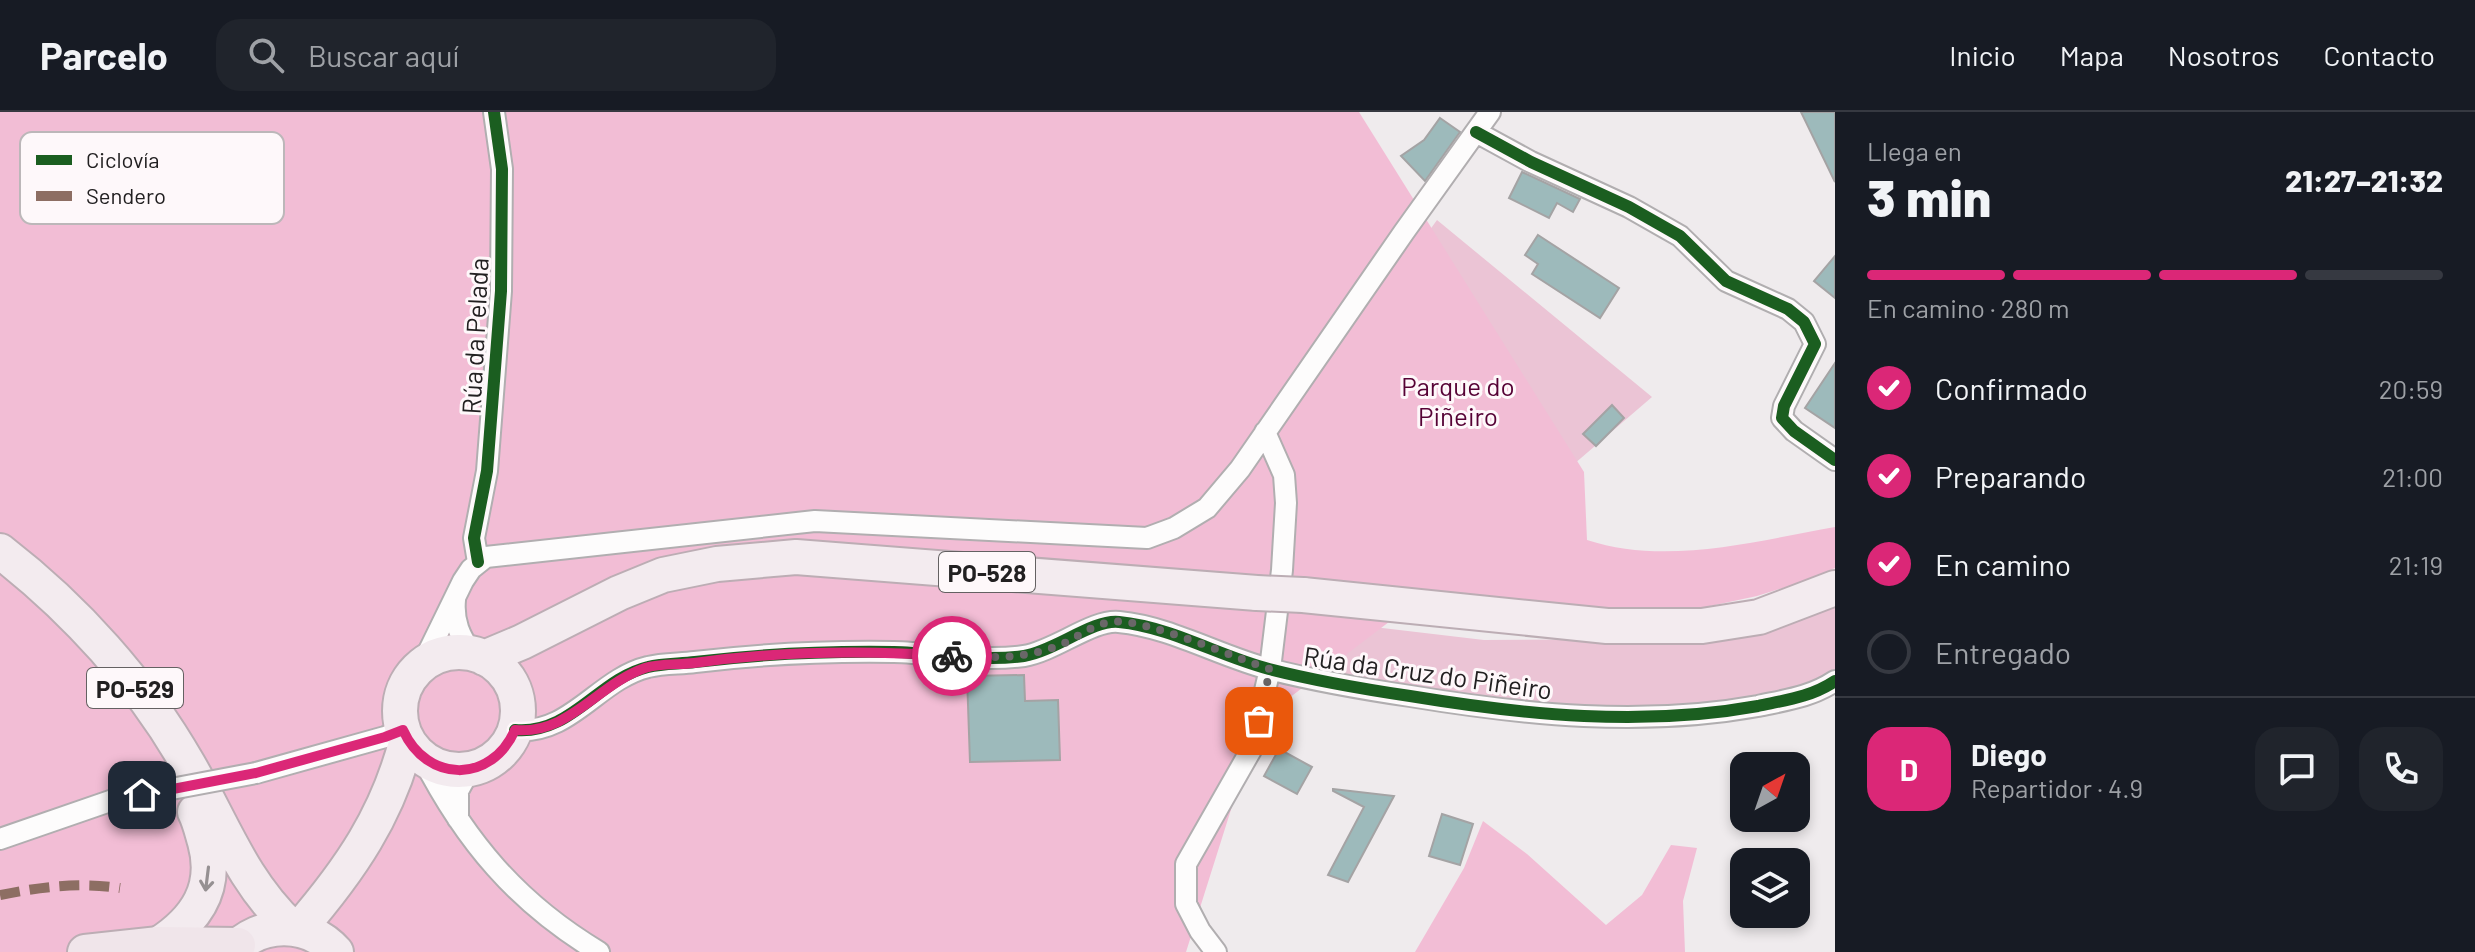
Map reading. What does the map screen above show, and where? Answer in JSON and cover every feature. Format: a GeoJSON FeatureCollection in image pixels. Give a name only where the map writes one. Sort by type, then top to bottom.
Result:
{"type":"FeatureCollection","features":[{"type":"Feature","properties":{"kind":"highway"},"geometry":{"type":"LineString","coordinates":[[85,952],[159,944],[238,946]]}},
{"type":"Feature","properties":{"kind":"main road","name":"PO-529"},"geometry":{"type":"LineString","coordinates":[[0,551],[37,579],[93,635],[162,722],[208,801],[233,854],[271,909],[295,928]]}},
{"type":"Feature","properties":{"kind":"main road","name":"PO-528"},"geometry":{"type":"LineString","coordinates":[[478,656],[522,642],[619,593],[663,575],[717,564],[796,557],[1303,595],[1592,624],[1702,626],[1759,617],[1835,588]]}},
{"type":"Feature","properties":{"kind":"main road","name":"PO-528"},"geometry":{"type":"LineString","coordinates":[[515,693],[544,648],[563,627],[590,608]]}},
{"type":"Feature","properties":{"kind":"main road"},"geometry":{"type":"LineString","coordinates":[[93,635],[114,683],[150,734],[199,819],[209,856],[207,891],[196,913],[177,933],[159,944]]}},
{"type":"Feature","properties":{"kind":"main road"},"geometry":{"type":"LineString","coordinates":[[295,928],[341,880],[374,826],[399,772],[429,756],[493,760],[510,741],[518,717],[515,693],[503,672],[478,656],[440,655],[422,665],[407,683],[400,706],[429,756]]}},
{"type":"Feature","properties":{"kind":"main road","name":"PO-529"},"geometry":{"type":"LineString","coordinates":[[233,854],[247,924],[238,946]]}},
{"type":"Feature","properties":{"kind":"main road"},"geometry":{"type":"LineString","coordinates":[[338,952],[335,924],[341,880]]}},
{"type":"Feature","properties":{"kind":"main road"},"geometry":{"type":"LineString","coordinates":[[238,946],[265,931],[295,928],[330,944],[338,952]]}},
{"type":"Feature","properties":{"kind":"street","name":"Rúa da Pelada"},"geometry":{"type":"LineString","coordinates":[[478,562],[474,538],[487,471],[501,291],[502,169],[494,112]]}},
{"type":"Feature","properties":{"kind":"street"},"geometry":{"type":"LineString","coordinates":[[422,665],[463,581],[486,557],[815,521],[1147,538],[1174,528],[1207,508],[1240,469],[1490,112]]}},
{"type":"Feature","properties":{"kind":"street"},"geometry":{"type":"LineString","coordinates":[[1476,132],[1531,162],[1629,207],[1680,236],[1726,281],[1788,309],[1804,322],[1815,344],[1784,406],[1782,418],[1794,431],[1835,460]]}},
{"type":"Feature","properties":{"kind":"street","name":"Rúa da Cruz do Piñeiro"},"geometry":{"type":"LineString","coordinates":[[1216,952],[1200,931],[1186,904],[1186,864],[1251,750],[1270,669],[1282,570],[1286,503],[1284,475],[1265,432]]}},
{"type":"Feature","properties":{"kind":"street"},"geometry":{"type":"LineString","coordinates":[[455,600],[454,612],[460,636],[478,656]]}},
{"type":"Feature","properties":{"kind":"street","name":"Rúa da Cruz do Piñeiro"},"geometry":{"type":"LineString","coordinates":[[515,730],[529,731],[564,719],[614,682],[647,667],[755,655],[894,652],[973,657],[1023,656],[1058,646],[1090,628],[1114,621],[1170,634],[1270,669],[1344,686],[1478,707],[1612,718],[1723,712],[1816,694],[1835,681]]}},
{"type":"Feature","properties":{"kind":"street"},"geometry":{"type":"LineString","coordinates":[[0,839],[113,800],[256,773],[385,737],[429,756],[458,791],[458,819]]}},
{"type":"Feature","properties":{"kind":"street"},"geometry":{"type":"LineString","coordinates":[[429,756],[458,819],[485,856],[532,905],[570,935],[599,952]]}},
{"type":"Feature","properties":{"kind":"green space"},"geometry":{"type":"Polygon","coordinates":[[[0,112],[1359,112],[1584,472],[1587,540],[1648,551],[1679,551],[1743,544],[1835,527],[1835,568],[1757,596],[1701,608],[1610,608],[1427,593],[1259,721],[1186,952],[0,952],[0,112]]]}},
{"type":"Feature","properties":{"kind":"green space","name":"Parque do Piñeiro"},"geometry":{"type":"Polygon","coordinates":[[[1437,220],[1652,397],[1433,585],[1283,433],[1437,220]]]}},
{"type":"Feature","properties":{"kind":"green space"},"geometry":{"type":"Polygon","coordinates":[[[1835,603],[1835,681],[1778,709],[1478,707],[1280,662],[1289,617],[1484,640],[1663,639],[1835,603]]]}},
{"type":"Feature","properties":{"kind":"green space"},"geometry":{"type":"Polygon","coordinates":[[[1483,821],[1527,854],[1606,925],[1642,895],[1671,845],[1697,848],[1683,901],[1685,952],[1415,952],[1464,868],[1483,821]]]}},
{"type":"Feature","properties":{"kind":"building"},"geometry":{"type":"Polygon","coordinates":[[[1801,112],[1835,112],[1835,182],[1801,112]]]}},
{"type":"Feature","properties":{"kind":"building"},"geometry":{"type":"Polygon","coordinates":[[[1440,118],[1460,132],[1425,181],[1401,156],[1424,140],[1440,118]]]}},
{"type":"Feature","properties":{"kind":"building"},"geometry":{"type":"Polygon","coordinates":[[[1522,172],[1580,199],[1573,212],[1557,203],[1549,218],[1509,198],[1522,172]]]}},
{"type":"Feature","properties":{"kind":"building"},"geometry":{"type":"Polygon","coordinates":[[[1538,235],[1619,288],[1600,318],[1532,274],[1538,264],[1525,255],[1538,235]]]}},
{"type":"Feature","properties":{"kind":"building"},"geometry":{"type":"Polygon","coordinates":[[[1835,256],[1835,298],[1814,281],[1835,256]]]}},
{"type":"Feature","properties":{"kind":"building"},"geometry":{"type":"Polygon","coordinates":[[[1835,363],[1835,428],[1805,408],[1835,363]]]}},
{"type":"Feature","properties":{"kind":"building"},"geometry":{"type":"Polygon","coordinates":[[[1612,405],[1624,418],[1596,446],[1583,434],[1612,405]]]}},
{"type":"Feature","properties":{"kind":"building"},"geometry":{"type":"Polygon","coordinates":[[[1024,675],[1025,701],[1058,700],[1060,760],[970,762],[967,676],[1024,675]]]}},
{"type":"Feature","properties":{"kind":"building"},"geometry":{"type":"Polygon","coordinates":[[[1279,749],[1312,767],[1297,794],[1264,776],[1279,749]]]}},
{"type":"Feature","properties":{"kind":"building"},"geometry":{"type":"Polygon","coordinates":[[[1333,789],[1394,796],[1348,882],[1328,875],[1364,807],[1333,789]]]}},
{"type":"Feature","properties":{"kind":"building"},"geometry":{"type":"Polygon","coordinates":[[[1442,814],[1473,824],[1460,865],[1429,856],[1442,814]]]}},
{"type":"Feature","properties":{"kind":"marked path"},"geometry":{"type":"LineString","coordinates":[[0,895],[60,886],[120,888]]}},
{"type":"Feature","properties":{"kind":"cycle path"},"geometry":{"type":"LineString","coordinates":[[478,562],[474,538],[487,471],[501,291],[502,169],[494,112]]}},
{"type":"Feature","properties":{"kind":"cycle path"},"geometry":{"type":"LineString","coordinates":[[1476,132],[1531,162],[1629,207],[1680,236],[1726,281],[1788,309],[1804,322],[1815,344],[1784,406],[1782,418],[1794,431],[1835,460]]}},
{"type":"Feature","properties":{"kind":"cycle path"},"geometry":{"type":"LineString","coordinates":[[515,730],[552,724],[630,673],[654,666],[769,655],[844,652],[1008,658],[1036,653],[1109,622],[1157,630],[1250,663],[1304,677],[1453,703],[1540,713],[1628,717],[1715,712],[1798,697],[1835,681]]}},
{"type":"Feature","properties":{"kind":"way so far"},"geometry":{"type":"LineString","coordinates":[[952,656],[1023,656],[1058,646],[1090,628],[1114,621],[1134,624],[1270,669],[1259,721]]}},
{"type":"Feature","properties":{"kind":"route"},"geometry":{"type":"LineString","coordinates":[[142,795],[256,773],[403,730],[414,749],[433,764],[453,770],[482,766],[502,751],[515,730],[544,728],[564,719],[614,682],[647,667],[755,655],[894,652],[952,656]]}}]}
